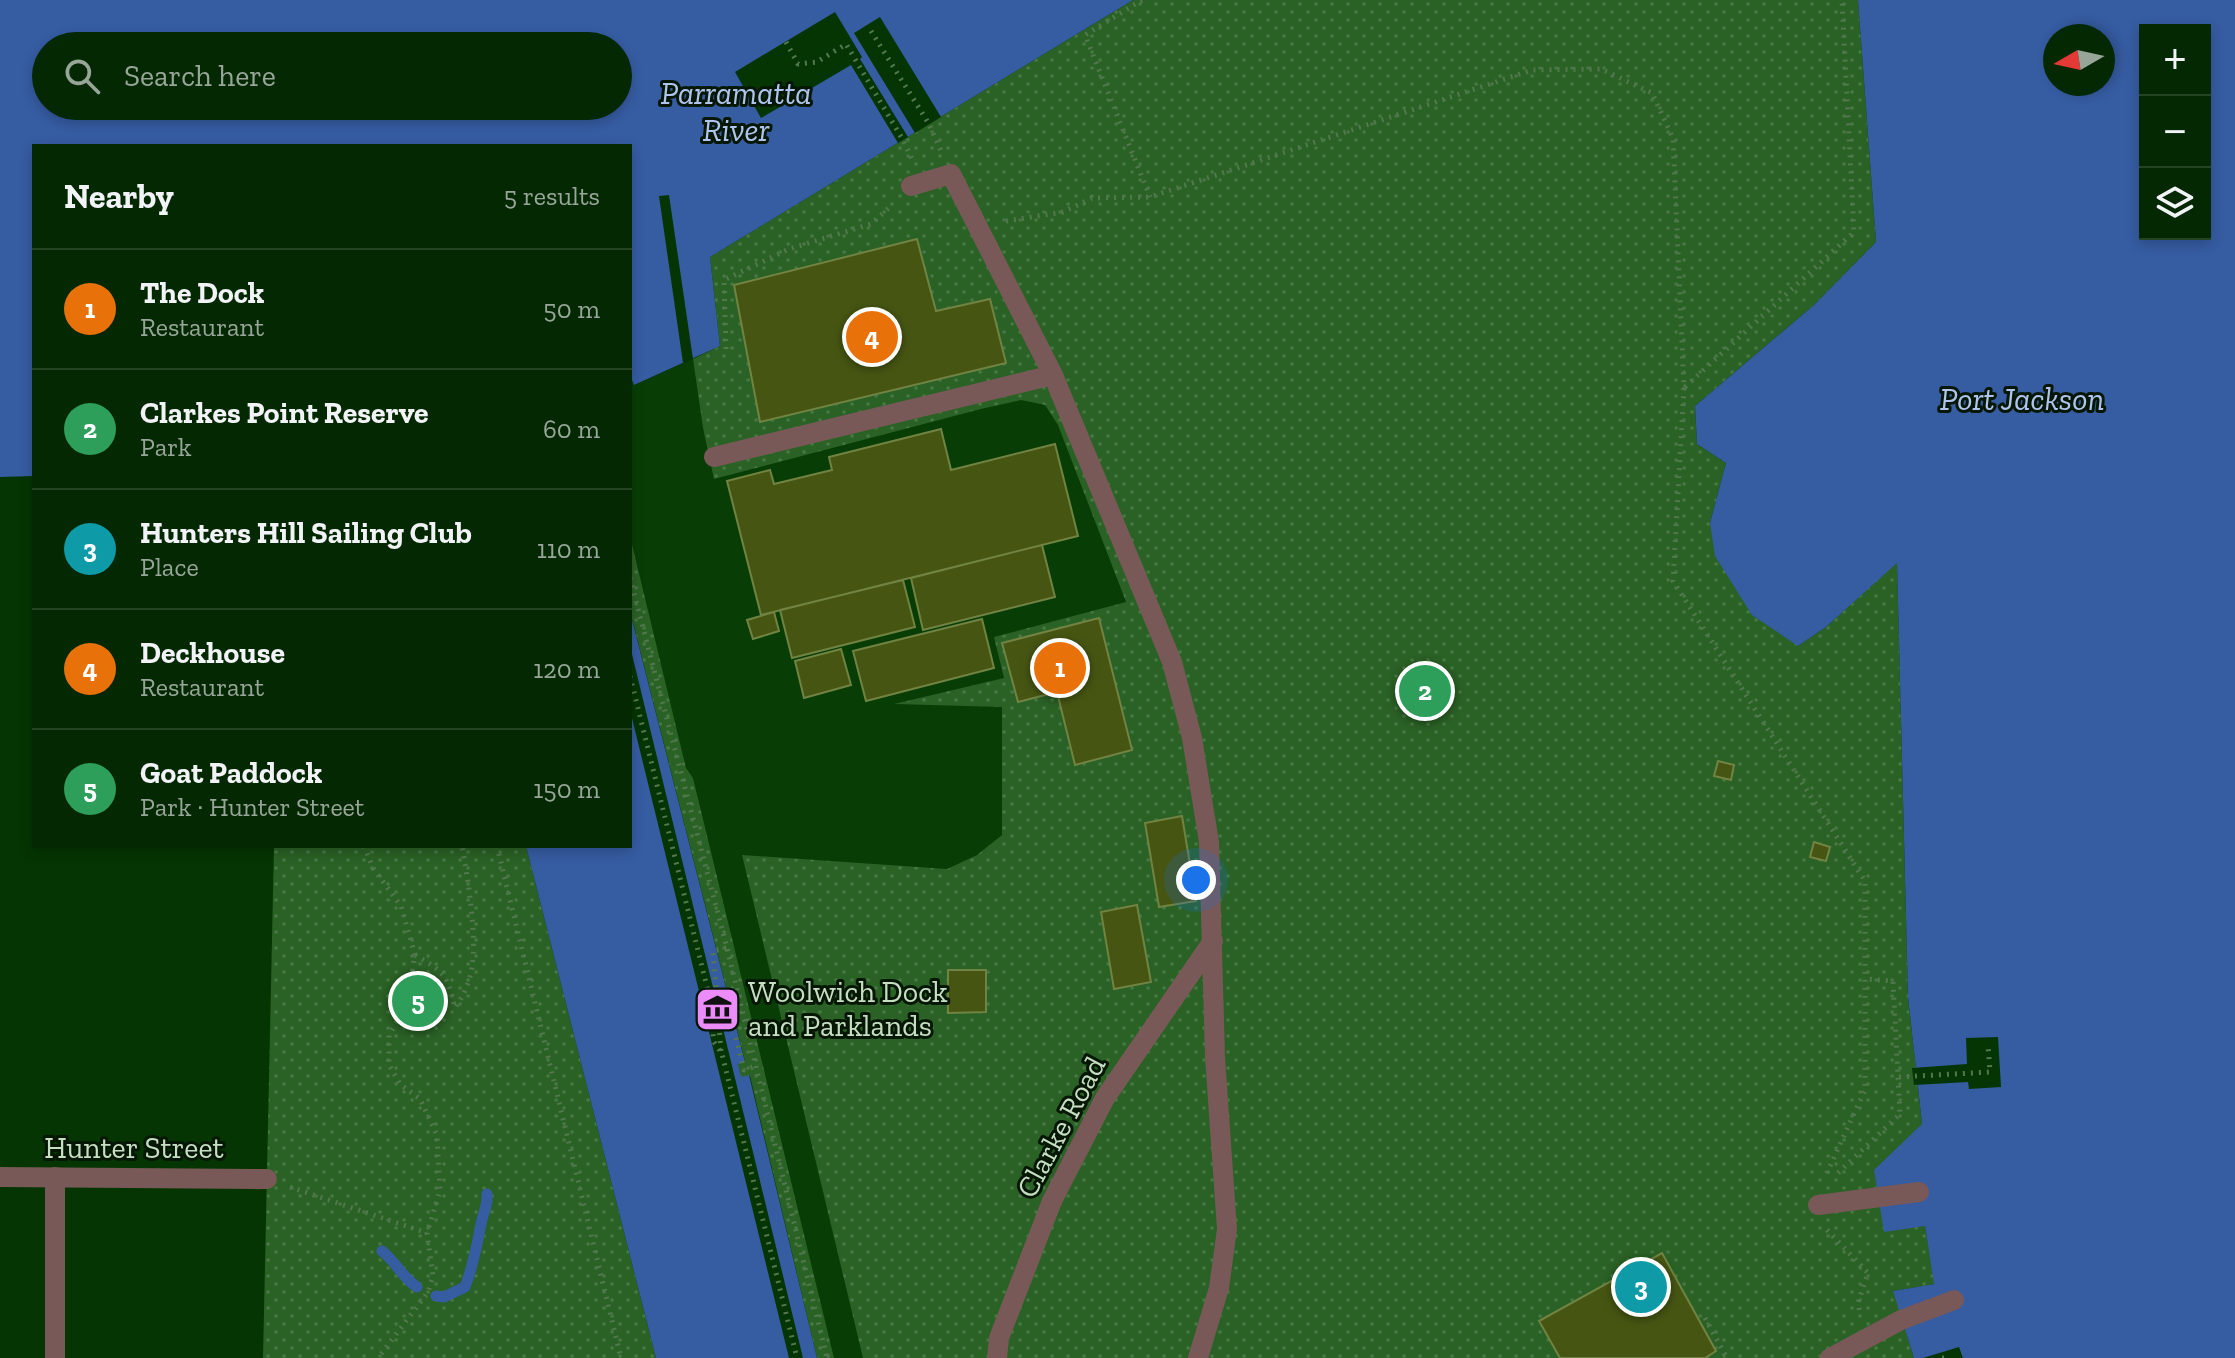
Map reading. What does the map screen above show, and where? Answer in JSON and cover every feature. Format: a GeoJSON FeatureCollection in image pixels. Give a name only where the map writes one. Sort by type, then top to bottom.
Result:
{"type":"FeatureCollection","features":[{"type":"Feature","properties":{"kind":"street"},"geometry":{"type":"LineString","coordinates":[[911,186],[951,174],[1053,375],[1172,662],[1192,738],[1209,842],[1215,1057],[1227,1229],[1219,1288],[1199,1355]]}},
{"type":"Feature","properties":{"kind":"street"},"geometry":{"type":"LineString","coordinates":[[714,457],[1053,375]]}},
{"type":"Feature","properties":{"kind":"street","name":"Clarke Road"},"geometry":{"type":"LineString","coordinates":[[997,1358],[999,1338],[1052,1201],[1105,1098],[1213,941]]}},
{"type":"Feature","properties":{"kind":"street","name":"Hunter Street"},"geometry":{"type":"LineString","coordinates":[[0,1177],[267,1179]]}},
{"type":"Feature","properties":{"kind":"street"},"geometry":{"type":"LineString","coordinates":[[55,1177],[55,1358]]}},
{"type":"Feature","properties":{"kind":"street"},"geometry":{"type":"LineString","coordinates":[[1818,1199],[1919,1192]]}},
{"type":"Feature","properties":{"kind":"street"},"geometry":{"type":"LineString","coordinates":[[1830,1358],[1901,1320],[1954,1300]]}},
{"type":"Feature","properties":{"kind":"path"},"geometry":{"type":"LineString","coordinates":[[1142,0],[1085,35],[1150,197]]}},
{"type":"Feature","properties":{"kind":"path"},"geometry":{"type":"LineString","coordinates":[[1684,388],[1854,232],[1842,0]]}},
{"type":"Feature","properties":{"kind":"path"},"geometry":{"type":"LineString","coordinates":[[871,31],[929,124],[951,174]]}},
{"type":"Feature","properties":{"kind":"path"},"geometry":{"type":"LineString","coordinates":[[786,42],[798,64],[817,62],[846,44],[903,140]]}},
{"type":"Feature","properties":{"kind":"path"},"geometry":{"type":"LineString","coordinates":[[978,228],[1063,212],[1092,198],[1150,197],[1532,70],[1601,69],[1652,93],[1673,138],[1684,388],[1673,581],[1865,881],[1865,1090],[1818,1199],[1820,1222],[1868,1273],[1858,1302],[1865,1339]]}},
{"type":"Feature","properties":{"kind":"path"},"geometry":{"type":"LineString","coordinates":[[726,349],[724,280],[789,249],[871,224],[911,186]]}},
{"type":"Feature","properties":{"kind":"path"},"geometry":{"type":"LineString","coordinates":[[632,586],[727,948],[827,1358]]}},
{"type":"Feature","properties":{"kind":"path"},"geometry":{"type":"LineString","coordinates":[[632,684],[707,987],[714,1042],[722,1054]]}},
{"type":"Feature","properties":{"kind":"path"},"geometry":{"type":"LineString","coordinates":[[365,848],[373,868],[401,906],[415,955],[407,1005],[389,1035],[389,1065],[400,1084],[420,1099],[437,1135],[440,1191],[427,1233],[433,1276],[428,1292],[378,1358]]}},
{"type":"Feature","properties":{"kind":"path"},"geometry":{"type":"LineString","coordinates":[[415,955],[440,969],[455,1008],[463,995],[472,967],[462,848]]}},
{"type":"Feature","properties":{"kind":"path"},"geometry":{"type":"LineString","coordinates":[[497,848],[621,1358]]}},
{"type":"Feature","properties":{"kind":"path"},"geometry":{"type":"LineString","coordinates":[[727,948],[713,951],[722,1054],[797,1358]]}},
{"type":"Feature","properties":{"kind":"path"},"geometry":{"type":"LineString","coordinates":[[1818,1199],[1900,1114],[1902,1077],[1893,981],[1865,979]]}},
{"type":"Feature","properties":{"kind":"path"},"geometry":{"type":"LineString","coordinates":[[736,1038],[744,1070],[756,1066]]}},
{"type":"Feature","properties":{"kind":"path"},"geometry":{"type":"LineString","coordinates":[[1902,1077],[1990,1072],[1988,1045]]}},
{"type":"Feature","properties":{"kind":"path"},"geometry":{"type":"LineString","coordinates":[[267,1179],[427,1233]]}},
{"type":"Feature","properties":{"kind":"path"},"geometry":{"type":"LineString","coordinates":[[1705,1318],[1727,1358]]}},
{"type":"Feature","properties":{"kind":"shaded area"},"geometry":{"type":"Polygon","coordinates":[[[1133,0],[1858,0],[1876,242],[1814,305],[1695,406],[1697,444],[1726,463],[1710,523],[1798,646],[1826,627],[1897,562],[1908,997],[1922,1124],[1925,1226],[1935,1284],[1894,1291],[1914,1358],[863,1358],[742,855],[947,869],[977,855],[1002,835],[1002,707],[894,704],[1004,678],[994,637],[1126,602],[1058,425],[1045,405],[1021,400],[714,479],[693,359],[720,346],[710,257],[1133,0]]]}},
{"type":"Feature","properties":{"kind":"shaded area"},"geometry":{"type":"Polygon","coordinates":[[[693,359],[703,428],[715,479],[1021,400],[1045,405],[1058,424],[1126,603],[995,637],[1004,678],[898,704],[1002,707],[1002,835],[977,855],[947,869],[742,855],[863,1358],[834,1358],[693,778],[686,768],[632,544],[632,379],[635,385],[693,359]]]}},
{"type":"Feature","properties":{"kind":"shaded area"},"geometry":{"type":"Polygon","coordinates":[[[632,544],[686,768],[693,778],[834,1358],[817,1358],[750,1076],[741,1077],[737,1063],[745,1061],[632,619],[632,544]]]}},
{"type":"Feature","properties":{"kind":"shaded area"},"geometry":{"type":"Polygon","coordinates":[[[274,848],[527,848],[656,1358],[263,1358],[274,848]]]}},
{"type":"Feature","properties":{"kind":"water","name":"Parramatta River"},"geometry":{"type":"Polygon","coordinates":[[[0,0],[1133,0],[710,257],[720,346],[634,385],[632,144],[32,144],[32,476],[0,477],[0,0]]]}},
{"type":"Feature","properties":{"kind":"water","name":"Port Jackson"},"geometry":{"type":"Polygon","coordinates":[[[1858,0],[2235,0],[2235,1358],[1963,1358],[1959,1347],[1914,1358],[1893,1291],[1934,1284],[1925,1226],[1884,1232],[1874,1170],[1922,1124],[1908,997],[1897,563],[1826,627],[1798,646],[1752,615],[1715,556],[1710,523],[1726,463],[1697,444],[1695,406],[1814,305],[1876,242],[1858,0]]]}},
{"type":"Feature","properties":{"kind":"water"},"geometry":{"type":"Polygon","coordinates":[[[632,620],[745,1062],[738,1064],[741,1077],[749,1075],[817,1358],[656,1358],[527,848],[632,848],[632,620]]]}},
{"type":"Feature","properties":{"kind":"pier"},"geometry":{"type":"Polygon","coordinates":[[[835,12],[908,137],[898,143],[851,65],[761,118],[735,72],[835,12]]]}},
{"type":"Feature","properties":{"kind":"pier"},"geometry":{"type":"Polygon","coordinates":[[[880,17],[941,117],[915,133],[854,33],[880,17]]]}},
{"type":"Feature","properties":{"kind":"pier"},"geometry":{"type":"Polygon","coordinates":[[[669,195],[693,359],[683,363],[659,196],[669,195]]]}},
{"type":"Feature","properties":{"kind":"pier"},"geometry":{"type":"Polygon","coordinates":[[[632,654],[803,1358],[789,1358],[632,718],[632,654]]]}},
{"type":"Feature","properties":{"kind":"pier"},"geometry":{"type":"Polygon","coordinates":[[[1998,1037],[2001,1087],[1969,1089],[1968,1082],[1914,1085],[1912,1068],[1967,1064],[1966,1038],[1998,1037]]]}},
{"type":"Feature","properties":{"kind":"building"},"geometry":{"type":"Polygon","coordinates":[[[917,239],[936,311],[990,299],[1006,363],[760,422],[734,285],[917,239]]]}},
{"type":"Feature","properties":{"kind":"building"},"geometry":{"type":"Polygon","coordinates":[[[941,429],[951,470],[1055,444],[1078,536],[761,615],[727,481],[770,470],[774,484],[832,470],[829,457],[941,429]]]}},
{"type":"Feature","properties":{"kind":"building"},"geometry":{"type":"Polygon","coordinates":[[[1042,545],[1055,597],[923,630],[911,578],[1042,545]]]}},
{"type":"Feature","properties":{"kind":"building"},"geometry":{"type":"Polygon","coordinates":[[[903,580],[915,627],[792,658],[780,610],[903,580]]]}},
{"type":"Feature","properties":{"kind":"building"},"geometry":{"type":"Polygon","coordinates":[[[774,612],[779,631],[753,639],[747,620],[774,612]]]}},
{"type":"Feature","properties":{"kind":"building"},"geometry":{"type":"Polygon","coordinates":[[[1099,618],[1132,750],[1075,765],[1057,692],[1018,702],[1002,643],[1099,618]]]}},
{"type":"Feature","properties":{"kind":"building"},"geometry":{"type":"Polygon","coordinates":[[[982,619],[994,668],[866,701],[853,651],[982,619]]]}},
{"type":"Feature","properties":{"kind":"building"},"geometry":{"type":"Polygon","coordinates":[[[841,649],[851,685],[804,698],[795,661],[841,649]]]}},
{"type":"Feature","properties":{"kind":"building"},"geometry":{"type":"Polygon","coordinates":[[[1718,761],[1734,765],[1731,780],[1714,776],[1718,761]]]}},
{"type":"Feature","properties":{"kind":"building"},"geometry":{"type":"Polygon","coordinates":[[[1182,816],[1196,901],[1159,907],[1145,823],[1182,816]]]}},
{"type":"Feature","properties":{"kind":"building"},"geometry":{"type":"Polygon","coordinates":[[[1814,842],[1830,847],[1826,861],[1810,857],[1814,842]]]}},
{"type":"Feature","properties":{"kind":"building"},"geometry":{"type":"Polygon","coordinates":[[[1137,905],[1151,982],[1114,989],[1101,912],[1137,905]]]}},
{"type":"Feature","properties":{"kind":"building"},"geometry":{"type":"Polygon","coordinates":[[[948,970],[986,970],[986,1012],[948,1013],[948,970]]]}},
{"type":"Feature","properties":{"kind":"building"},"geometry":{"type":"Polygon","coordinates":[[[1662,1253],[1716,1351],[1705,1358],[1560,1358],[1539,1321],[1662,1253]]]}},
{"type":"Feature","properties":{"kind":"waterway"},"geometry":{"type":"LineString","coordinates":[[436,1296],[444,1297],[465,1287],[487,1194]]}},
{"type":"Feature","properties":{"kind":"waterway"},"geometry":{"type":"LineString","coordinates":[[382,1251],[417,1287]]}},
{"type":"Feature","properties":{"kind":"place","name":"Deckhouse"},"geometry":{"type":"Point","coordinates":[872,337]}},
{"type":"Feature","properties":{"kind":"place","name":"The Dock"},"geometry":{"type":"Point","coordinates":[1060,668]}},
{"type":"Feature","properties":{"kind":"place","name":"Clarkes Point Reserve"},"geometry":{"type":"Point","coordinates":[1425,691]}},
{"type":"Feature","properties":{"kind":"place","name":"Goat Paddock"},"geometry":{"type":"Point","coordinates":[418,1001]}},
{"type":"Feature","properties":{"kind":"place","name":"Woolwich Dock and Parklands"},"geometry":{"type":"Point","coordinates":[717,1009]}},
{"type":"Feature","properties":{"kind":"place","name":"Hunters Hill Sailing Club"},"geometry":{"type":"Point","coordinates":[1641,1287]}}]}
